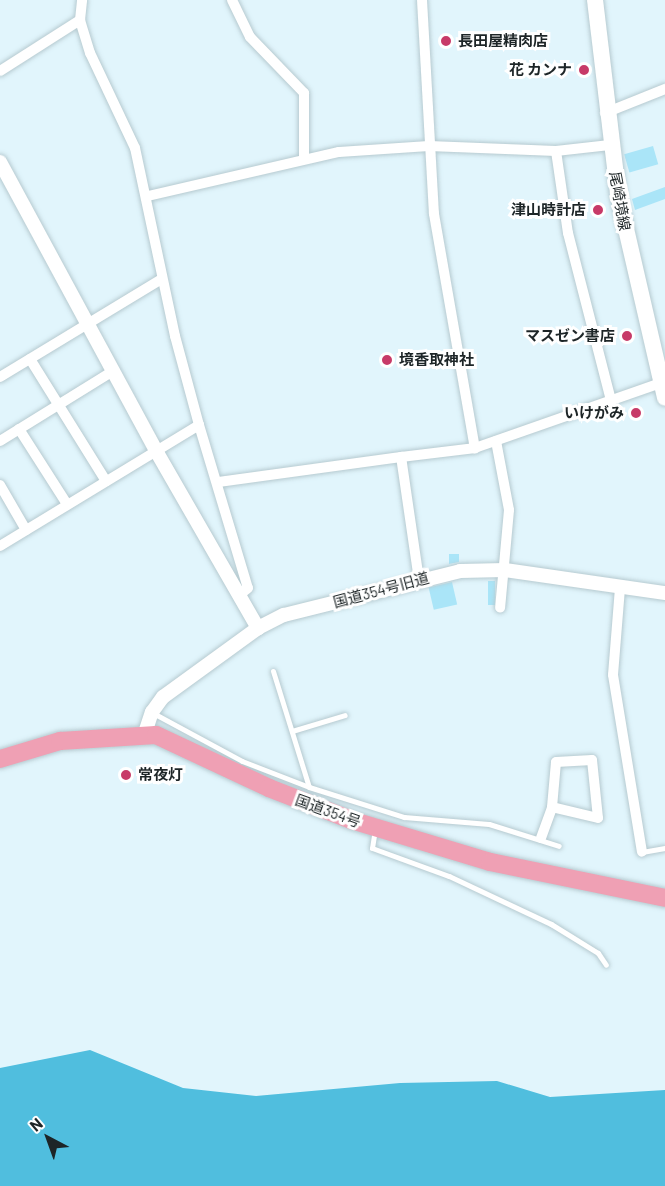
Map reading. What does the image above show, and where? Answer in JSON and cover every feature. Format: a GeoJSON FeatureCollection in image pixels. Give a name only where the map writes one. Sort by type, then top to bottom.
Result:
{"type":"FeatureCollection","features":[{"type":"Feature","properties":{"kind":"highway","name":"国道354号"},"geometry":{"type":"LineString","coordinates":[[0,759],[60,741],[145,733],[176,742],[299,801],[375,828],[490,862],[665,898]]}},
{"type":"Feature","properties":{"kind":"main road","name":"尾崎境線"},"geometry":{"type":"LineString","coordinates":[[594,0],[605,113],[625,231],[664,388]]}},
{"type":"Feature","properties":{"kind":"street"},"geometry":{"type":"LineString","coordinates":[[82,0],[80,20],[90,52],[135,148],[148,196],[162,279],[199,425],[248,588],[238,596]]}},
{"type":"Feature","properties":{"kind":"street"},"geometry":{"type":"LineString","coordinates":[[232,0],[250,38],[304,93],[304,159]]}},
{"type":"Feature","properties":{"kind":"street"},"geometry":{"type":"LineString","coordinates":[[422,0],[434,214],[475,448]]}},
{"type":"Feature","properties":{"kind":"street"},"geometry":{"type":"LineString","coordinates":[[0,71],[80,20]]}},
{"type":"Feature","properties":{"kind":"street"},"geometry":{"type":"LineString","coordinates":[[605,113],[665,89]]}},
{"type":"Feature","properties":{"kind":"street"},"geometry":{"type":"LineString","coordinates":[[148,196],[339,152],[429,146],[556,151],[610,145]]}},
{"type":"Feature","properties":{"kind":"street"},"geometry":{"type":"LineString","coordinates":[[556,151],[568,233],[611,400]]}},
{"type":"Feature","properties":{"kind":"street"},"geometry":{"type":"LineString","coordinates":[[0,162],[155,449],[258,628]]}},
{"type":"Feature","properties":{"kind":"street"},"geometry":{"type":"LineString","coordinates":[[0,377],[162,279]]}},
{"type":"Feature","properties":{"kind":"street"},"geometry":{"type":"LineString","coordinates":[[30,359],[106,480]]}},
{"type":"Feature","properties":{"kind":"street"},"geometry":{"type":"LineString","coordinates":[[0,441],[113,371]]}},
{"type":"Feature","properties":{"kind":"street"},"geometry":{"type":"LineString","coordinates":[[218,482],[475,448],[611,400],[664,388]]}},
{"type":"Feature","properties":{"kind":"street"},"geometry":{"type":"LineString","coordinates":[[0,546],[155,449],[199,425]]}},
{"type":"Feature","properties":{"kind":"street"},"geometry":{"type":"LineString","coordinates":[[19,429],[68,504]]}},
{"type":"Feature","properties":{"kind":"street"},"geometry":{"type":"LineString","coordinates":[[496,441],[509,510],[500,608]]}},
{"type":"Feature","properties":{"kind":"street"},"geometry":{"type":"LineString","coordinates":[[400,457],[419,580]]}},
{"type":"Feature","properties":{"kind":"street"},"geometry":{"type":"LineString","coordinates":[[0,484],[26,530]]}},
{"type":"Feature","properties":{"kind":"street","name":"国道354号旧道"},"geometry":{"type":"LineString","coordinates":[[145,733],[152,712],[163,697],[258,628],[284,615],[460,571],[505,570],[665,593]]}},
{"type":"Feature","properties":{"kind":"street"},"geometry":{"type":"LineString","coordinates":[[620,588],[613,675],[642,852]]}},
{"type":"Feature","properties":{"kind":"street"},"geometry":{"type":"LineString","coordinates":[[541,838],[552,807],[556,762],[592,760],[598,818],[552,807]]}},
{"type":"Feature","properties":{"kind":"lane"},"geometry":{"type":"LineString","coordinates":[[273,671],[309,787]]}},
{"type":"Feature","properties":{"kind":"lane"},"geometry":{"type":"LineString","coordinates":[[152,712],[242,761],[309,787],[404,817],[463,819],[541,838],[559,846]]}},
{"type":"Feature","properties":{"kind":"lane"},"geometry":{"type":"LineString","coordinates":[[292,730],[345,715]]}},
{"type":"Feature","properties":{"kind":"lane"},"geometry":{"type":"LineString","coordinates":[[375,828],[372,848],[449,876],[551,924],[598,953],[606,965]]}},
{"type":"Feature","properties":{"kind":"lane"},"geometry":{"type":"LineString","coordinates":[[642,852],[665,848]]}},
{"type":"Feature","properties":{"kind":"water"},"geometry":{"type":"Polygon","coordinates":[[[90,1050],[183,1088],[256,1096],[400,1083],[497,1081],[550,1097],[665,1090],[665,1186],[0,1186],[0,1068],[90,1050]]]}},
{"type":"Feature","properties":{"kind":"building"},"geometry":{"type":"Polygon","coordinates":[[[653,146],[658,164],[629,173],[624,154],[653,146]]]}},
{"type":"Feature","properties":{"kind":"building"},"geometry":{"type":"Polygon","coordinates":[[[665,187],[665,199],[635,210],[632,199],[665,187]]]}},
{"type":"Feature","properties":{"kind":"building"},"geometry":{"type":"Polygon","coordinates":[[[449,554],[459,554],[459,562],[449,564],[449,554]]]}},
{"type":"Feature","properties":{"kind":"building"},"geometry":{"type":"Polygon","coordinates":[[[488,581],[495,581],[495,605],[488,605],[488,581]]]}},
{"type":"Feature","properties":{"kind":"building"},"geometry":{"type":"Polygon","coordinates":[[[452,582],[457,604],[434,610],[429,587],[452,582]]]}},
{"type":"Feature","properties":{"kind":"place","name":"長田屋精肉店"},"geometry":{"type":"Point","coordinates":[446,41]}},
{"type":"Feature","properties":{"kind":"place","name":"花 カンナ"},"geometry":{"type":"Point","coordinates":[584,70]}},
{"type":"Feature","properties":{"kind":"place","name":"津山時計店"},"geometry":{"type":"Point","coordinates":[598,210]}},
{"type":"Feature","properties":{"kind":"place","name":"マスゼン書店"},"geometry":{"type":"Point","coordinates":[627,336]}},
{"type":"Feature","properties":{"kind":"place","name":"境香取神社"},"geometry":{"type":"Point","coordinates":[387,360]}},
{"type":"Feature","properties":{"kind":"place","name":"いけがみ"},"geometry":{"type":"Point","coordinates":[636,413]}},
{"type":"Feature","properties":{"kind":"place","name":"常夜灯"},"geometry":{"type":"Point","coordinates":[126,775]}}]}
